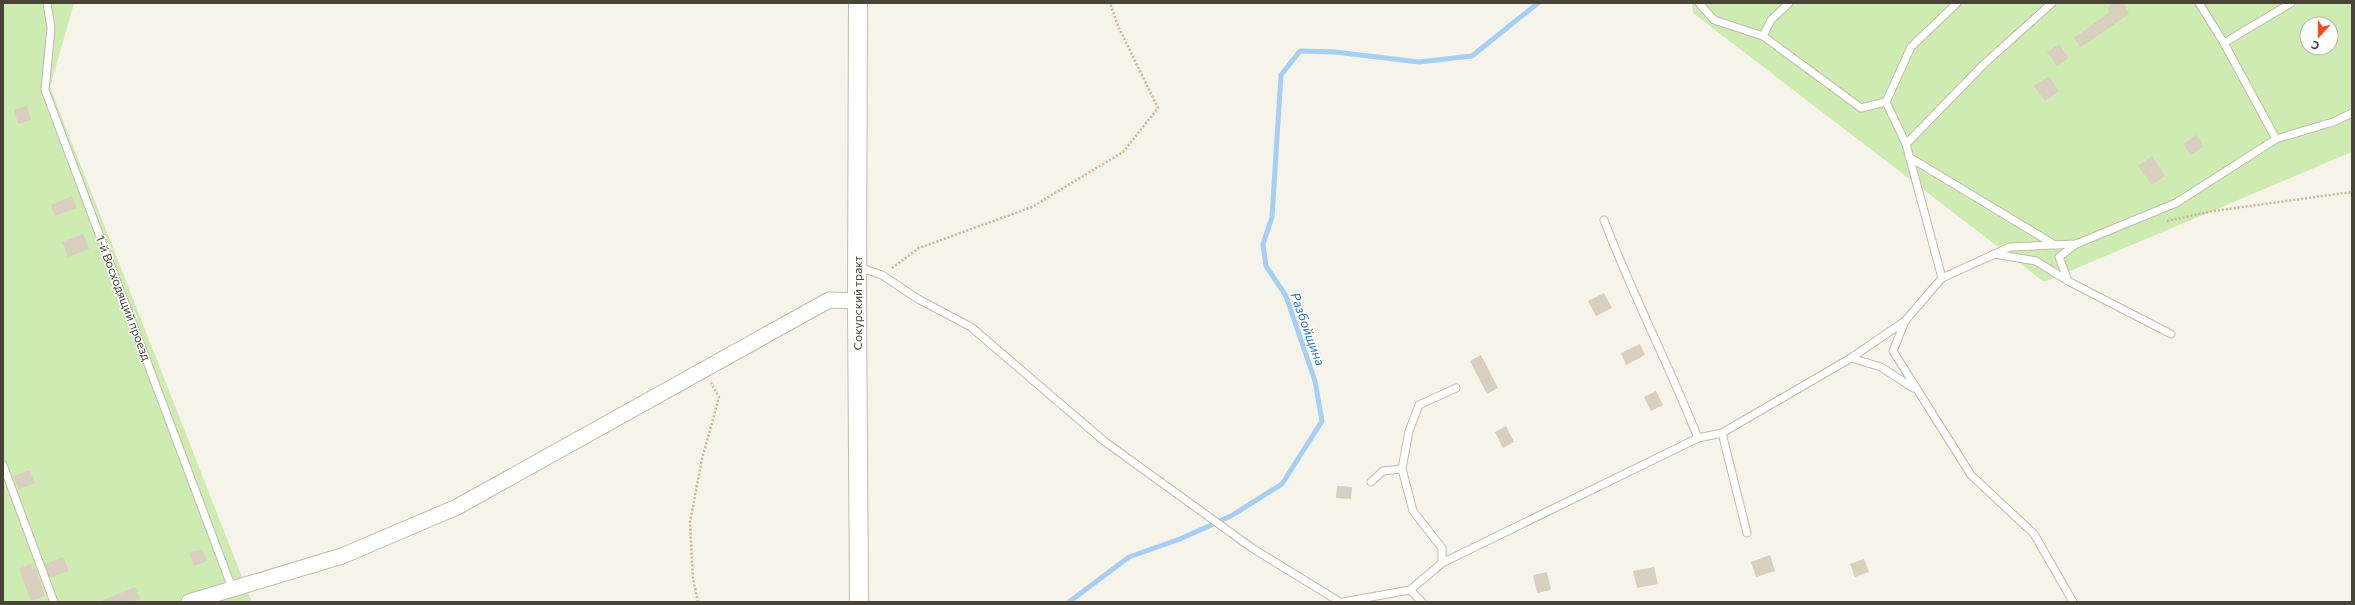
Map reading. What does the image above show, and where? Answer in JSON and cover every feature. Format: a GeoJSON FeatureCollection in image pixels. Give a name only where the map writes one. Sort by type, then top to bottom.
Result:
{"type":"FeatureCollection","features":[{"type":"Feature","properties":{"kind":"street","name":"Сокурский тракт"},"geometry":{"type":"LineString","coordinates":[[858,3],[857,301],[859,602]]}},
{"type":"Feature","properties":{"kind":"street"},"geometry":{"type":"LineString","coordinates":[[189,602],[342,556],[457,507],[703,368],[829,300],[857,301]]}},
{"type":"Feature","properties":{"kind":"lane","name":"1-й Восходящий проезд"},"geometry":{"type":"LineString","coordinates":[[47,3],[51,28],[45,90],[232,588]]}},
{"type":"Feature","properties":{"kind":"lane"},"geometry":{"type":"LineString","coordinates":[[1699,3],[1714,20],[1763,36],[1861,108],[1886,102]]}},
{"type":"Feature","properties":{"kind":"lane"},"geometry":{"type":"LineString","coordinates":[[1763,36],[1771,20],[1789,3]]}},
{"type":"Feature","properties":{"kind":"lane"},"geometry":{"type":"LineString","coordinates":[[1942,278],[1906,144],[1886,102],[1911,47],[1957,3]]}},
{"type":"Feature","properties":{"kind":"lane"},"geometry":{"type":"LineString","coordinates":[[1906,144],[1984,64],[2052,3]]}},
{"type":"Feature","properties":{"kind":"lane"},"geometry":{"type":"LineString","coordinates":[[2199,3],[2224,43],[2276,139]]}},
{"type":"Feature","properties":{"kind":"lane"},"geometry":{"type":"LineString","coordinates":[[2224,43],[2291,3]]}},
{"type":"Feature","properties":{"kind":"lane"},"geometry":{"type":"LineString","coordinates":[[2068,281],[2059,257],[2076,244],[2176,203],[2276,139],[2333,122],[2352,113]]}},
{"type":"Feature","properties":{"kind":"lane"},"geometry":{"type":"LineString","coordinates":[[1909,156],[2055,245]]}},
{"type":"Feature","properties":{"kind":"lane"},"geometry":{"type":"LineString","coordinates":[[1604,220],[1626,277],[1675,380],[1698,438]]}},
{"type":"Feature","properties":{"kind":"lane"},"geometry":{"type":"LineString","coordinates":[[1344,602],[1410,590],[1442,563],[1698,438],[1722,433],[1851,358],[1905,321],[1942,278],[2010,247],[2076,244]]}},
{"type":"Feature","properties":{"kind":"lane"},"geometry":{"type":"LineString","coordinates":[[1995,254],[2036,261],[2068,281],[2171,334]]}},
{"type":"Feature","properties":{"kind":"lane"},"geometry":{"type":"LineString","coordinates":[[858,266],[882,275],[918,299],[971,327],[1104,441],[1252,548],[1340,602]]}},
{"type":"Feature","properties":{"kind":"lane"},"geometry":{"type":"LineString","coordinates":[[1905,321],[1893,351],[1915,389],[1971,475],[2034,534],[2073,602]]}},
{"type":"Feature","properties":{"kind":"lane"},"geometry":{"type":"LineString","coordinates":[[1851,358],[1881,367],[1915,389]]}},
{"type":"Feature","properties":{"kind":"lane"},"geometry":{"type":"LineString","coordinates":[[1442,563],[1442,548],[1413,511],[1402,469],[1409,431],[1418,405],[1456,388]]}},
{"type":"Feature","properties":{"kind":"lane"},"geometry":{"type":"LineString","coordinates":[[1722,433],[1747,533]]}},
{"type":"Feature","properties":{"kind":"lane"},"geometry":{"type":"LineString","coordinates":[[3,465],[54,602]]}},
{"type":"Feature","properties":{"kind":"lane"},"geometry":{"type":"LineString","coordinates":[[1371,482],[1383,471],[1402,469]]}},
{"type":"Feature","properties":{"kind":"lane"},"geometry":{"type":"LineString","coordinates":[[1410,590],[1422,602]]}},
{"type":"Feature","properties":{"kind":"path"},"geometry":{"type":"LineString","coordinates":[[882,275],[919,248],[1032,207],[1123,152],[1158,108],[1118,26],[1110,3]]}},
{"type":"Feature","properties":{"kind":"path"},"geometry":{"type":"LineString","coordinates":[[2160,222],[2213,211],[2352,192]]}},
{"type":"Feature","properties":{"kind":"path"},"geometry":{"type":"LineString","coordinates":[[698,602],[693,579],[690,522],[702,459],[719,398],[703,368]]}},
{"type":"Feature","properties":{"kind":"green space"},"geometry":{"type":"Polygon","coordinates":[[[3,3],[74,3],[50,87],[251,600],[247,602],[3,602],[3,3]]]}},
{"type":"Feature","properties":{"kind":"green space"},"geometry":{"type":"Polygon","coordinates":[[[1692,3],[2352,3],[2352,152],[2044,282],[1693,13],[1692,3]]]}},
{"type":"Feature","properties":{"kind":"building"},"geometry":{"type":"Polygon","coordinates":[[[2114,3],[2124,3],[2129,14],[2081,47],[2074,38],[2110,12],[2107,8],[2114,3]]]}},
{"type":"Feature","properties":{"kind":"building"},"geometry":{"type":"Polygon","coordinates":[[[2059,44],[2069,58],[2057,66],[2047,52],[2059,44]]]}},
{"type":"Feature","properties":{"kind":"building"},"geometry":{"type":"Polygon","coordinates":[[[2049,76],[2059,91],[2045,101],[2034,86],[2049,76]]]}},
{"type":"Feature","properties":{"kind":"building"},"geometry":{"type":"Polygon","coordinates":[[[27,106],[31,120],[18,124],[14,110],[27,106]]]}},
{"type":"Feature","properties":{"kind":"building"},"geometry":{"type":"Polygon","coordinates":[[[2196,135],[2204,146],[2191,155],[2183,144],[2196,135]]]}},
{"type":"Feature","properties":{"kind":"building"},"geometry":{"type":"Polygon","coordinates":[[[2152,156],[2165,176],[2152,185],[2138,166],[2152,156]]]}},
{"type":"Feature","properties":{"kind":"building"},"geometry":{"type":"Polygon","coordinates":[[[72,196],[77,208],[55,216],[51,205],[72,196]]]}},
{"type":"Feature","properties":{"kind":"building"},"geometry":{"type":"Polygon","coordinates":[[[83,234],[89,249],[68,257],[62,242],[83,234]]]}},
{"type":"Feature","properties":{"kind":"building"},"geometry":{"type":"Polygon","coordinates":[[[1604,293],[1612,308],[1596,316],[1588,301],[1604,293]]]}},
{"type":"Feature","properties":{"kind":"building"},"geometry":{"type":"Polygon","coordinates":[[[1640,344],[1645,355],[1626,365],[1621,353],[1640,344]]]}},
{"type":"Feature","properties":{"kind":"building"},"geometry":{"type":"Polygon","coordinates":[[[1481,355],[1498,388],[1487,394],[1470,361],[1481,355]]]}},
{"type":"Feature","properties":{"kind":"building"},"geometry":{"type":"Polygon","coordinates":[[[1656,391],[1663,405],[1651,411],[1644,397],[1656,391]]]}},
{"type":"Feature","properties":{"kind":"building"},"geometry":{"type":"Polygon","coordinates":[[[1506,426],[1514,442],[1503,448],[1495,432],[1506,426]]]}},
{"type":"Feature","properties":{"kind":"building"},"geometry":{"type":"Polygon","coordinates":[[[30,470],[35,483],[19,489],[13,476],[30,470]]]}},
{"type":"Feature","properties":{"kind":"building"},"geometry":{"type":"Polygon","coordinates":[[[1337,486],[1352,487],[1351,499],[1336,498],[1337,486]]]}},
{"type":"Feature","properties":{"kind":"building"},"geometry":{"type":"Polygon","coordinates":[[[202,549],[207,561],[194,566],[189,553],[202,549]]]}},
{"type":"Feature","properties":{"kind":"building"},"geometry":{"type":"Polygon","coordinates":[[[1770,555],[1775,571],[1756,577],[1751,562],[1770,555]]]}},
{"type":"Feature","properties":{"kind":"building"},"geometry":{"type":"Polygon","coordinates":[[[63,557],[69,571],[50,578],[45,564],[63,557]]]}},
{"type":"Feature","properties":{"kind":"building"},"geometry":{"type":"Polygon","coordinates":[[[1864,559],[1869,572],[1855,577],[1850,564],[1864,559]]]}},
{"type":"Feature","properties":{"kind":"building"},"geometry":{"type":"Polygon","coordinates":[[[31,564],[33,569],[36,568],[45,596],[31,601],[19,569],[31,564]]]}},
{"type":"Feature","properties":{"kind":"building"},"geometry":{"type":"Polygon","coordinates":[[[1654,567],[1658,584],[1637,588],[1633,571],[1654,567]]]}},
{"type":"Feature","properties":{"kind":"building"},"geometry":{"type":"Polygon","coordinates":[[[1547,572],[1551,590],[1537,593],[1533,575],[1547,572]]]}},
{"type":"Feature","properties":{"kind":"building"},"geometry":{"type":"Polygon","coordinates":[[[135,587],[140,599],[132,602],[98,602],[135,587]]]}},
{"type":"Feature","properties":{"kind":"waterway","name":"Разбойщина"},"geometry":{"type":"LineString","coordinates":[[1069,602],[1129,557],[1180,539],[1231,516],[1282,484],[1322,421],[1315,381],[1286,296],[1266,266],[1263,244],[1272,217],[1281,75],[1300,51],[1335,52],[1419,62],[1472,56],[1538,3]]}}]}
